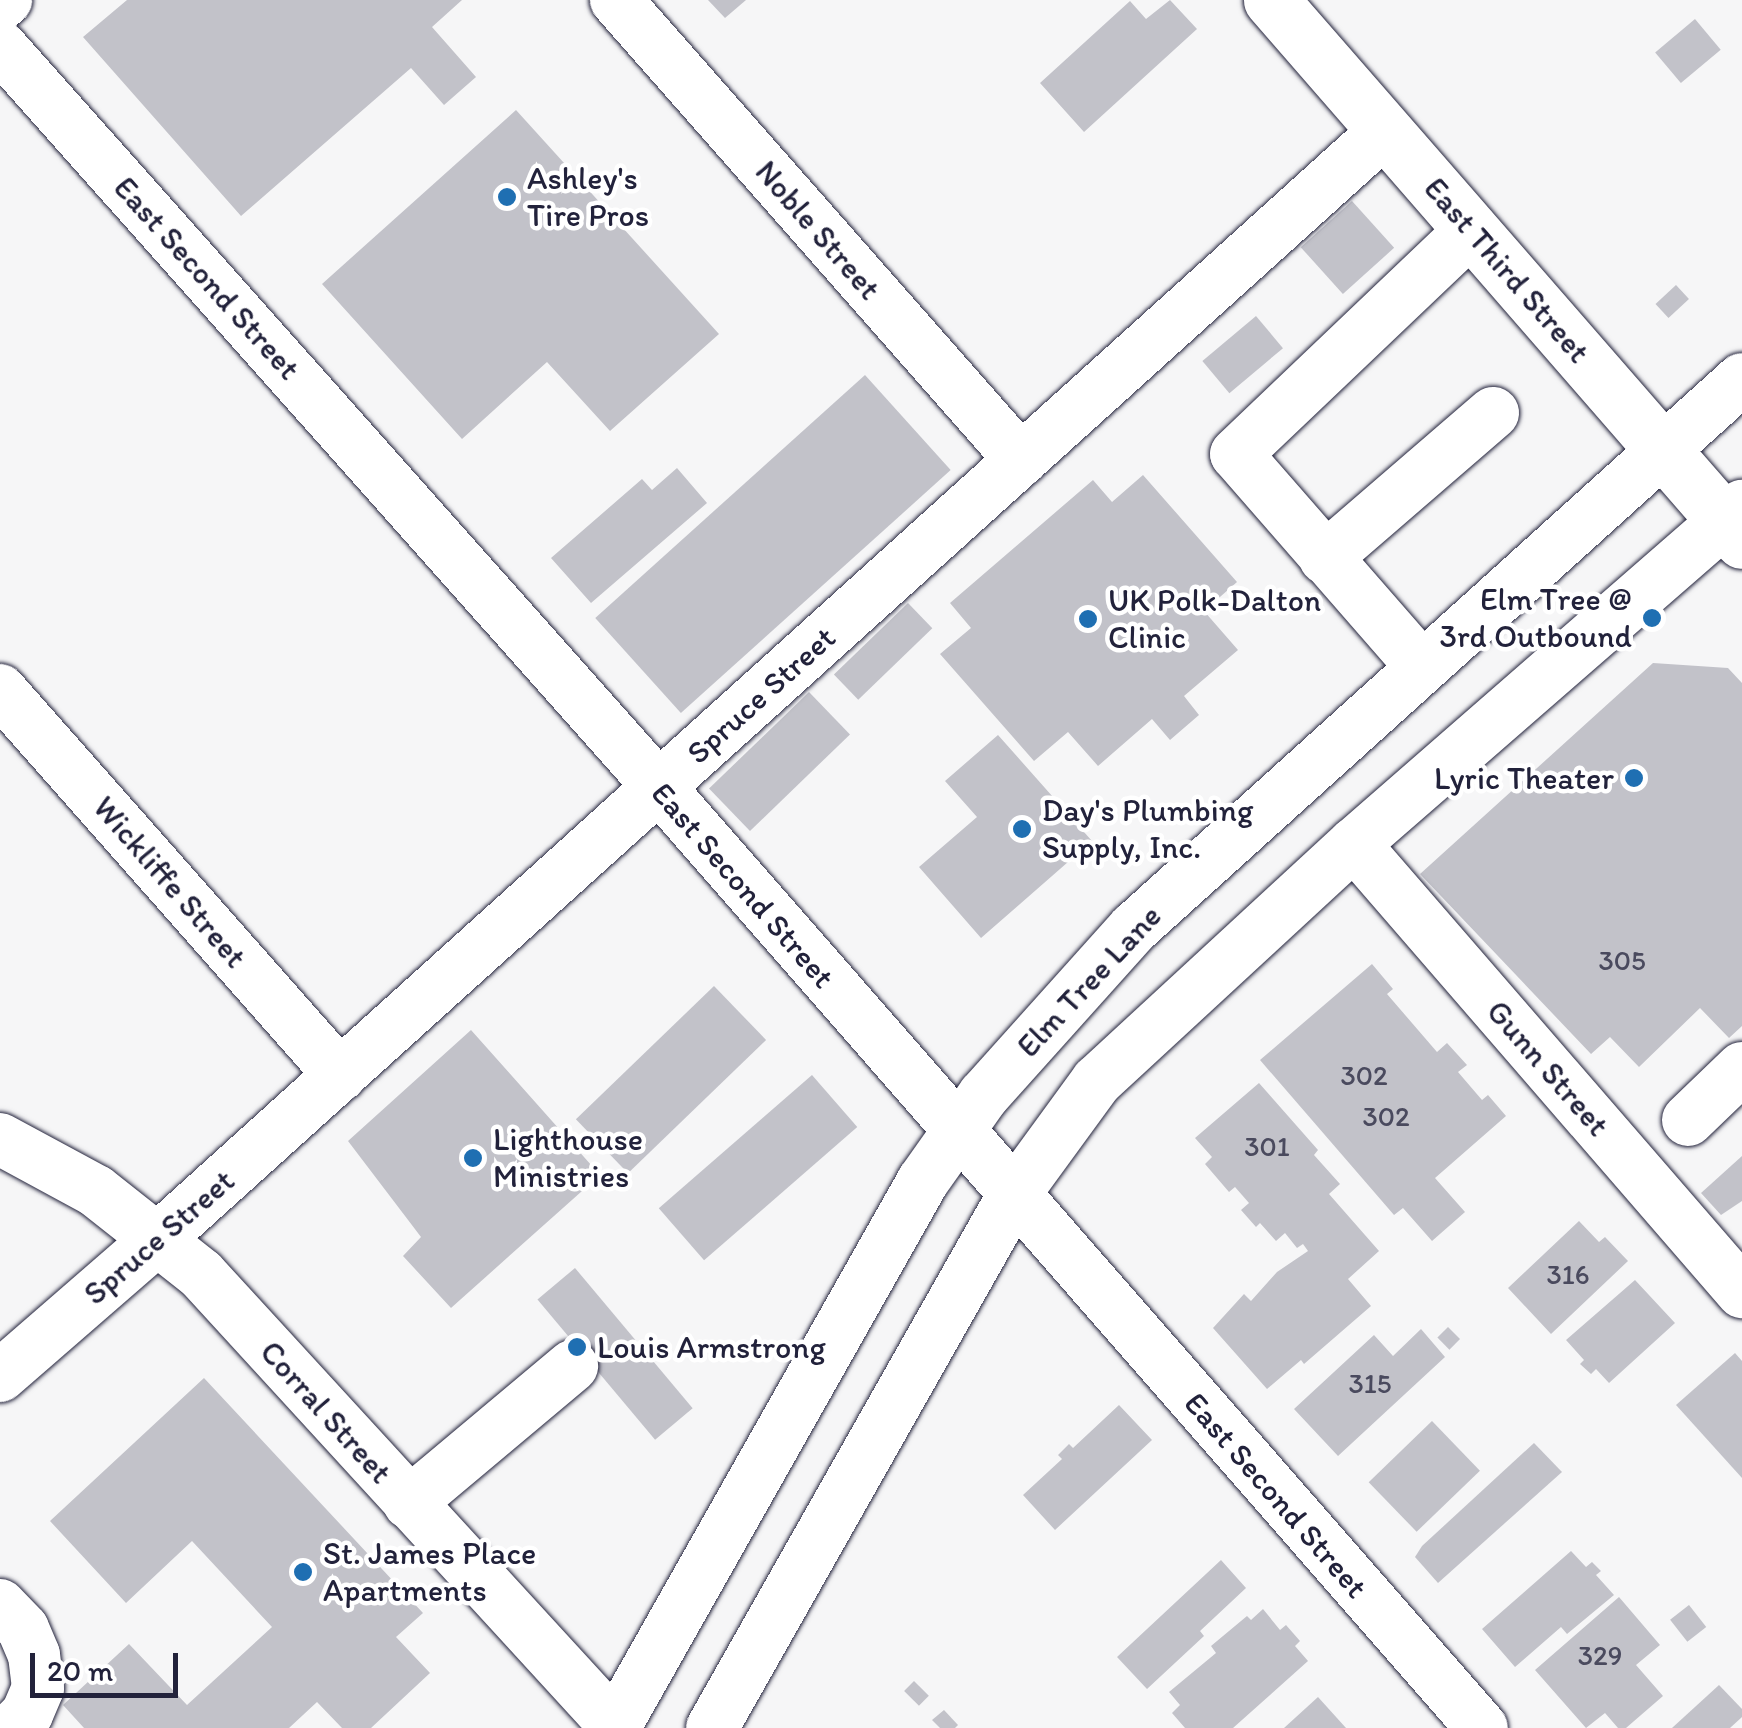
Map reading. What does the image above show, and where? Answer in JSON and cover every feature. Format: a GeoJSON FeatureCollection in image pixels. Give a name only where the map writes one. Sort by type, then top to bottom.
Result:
{"type":"FeatureCollection","features":[{"type":"Feature","properties":{"kind":"main road","name":"East Third Street"},"geometry":{"type":"LineString","coordinates":[[1270,0],[1666,449],[1736,523]]}},
{"type":"Feature","properties":{"kind":"street","name":"Noble Street"},"geometry":{"type":"LineString","coordinates":[[616,0],[1021,460]]}},
{"type":"Feature","properties":{"kind":"street","name":"East Second Street"},"geometry":{"type":"LineString","coordinates":[[0,46],[658,787],[956,1132],[1482,1728]]}},
{"type":"Feature","properties":{"kind":"street","name":"Spruce Street"},"geometry":{"type":"LineString","coordinates":[[0,1376],[159,1238],[1385,131]]}},
{"type":"Feature","properties":{"kind":"street"},"geometry":{"type":"LineString","coordinates":[[1421,666],[1236,454],[1472,229]]}},
{"type":"Feature","properties":{"kind":"street","name":"Elm Tree Lane"},"geometry":{"type":"LineString","coordinates":[[616,1727],[888,1244],[956,1132],[1134,928],[1742,379]]}},
{"type":"Feature","properties":{"kind":"street"},"geometry":{"type":"LineString","coordinates":[[1325,558],[1494,413]]}},
{"type":"Feature","properties":{"kind":"street"},"geometry":{"type":"LineString","coordinates":[[712,1728],[1013,1196],[1097,1081],[1354,844],[1736,523]]}},
{"type":"Feature","properties":{"kind":"street","name":"Wickliffe Street"},"geometry":{"type":"LineString","coordinates":[[0,690],[340,1075]]}},
{"type":"Feature","properties":{"kind":"street","name":"Gunn Street"},"geometry":{"type":"LineString","coordinates":[[1354,844],[1742,1292]]}},
{"type":"Feature","properties":{"kind":"street"},"geometry":{"type":"LineString","coordinates":[[1688,1120],[1742,1068]]}},
{"type":"Feature","properties":{"kind":"street","name":"Corral Street"},"geometry":{"type":"LineString","coordinates":[[0,1139],[96,1191],[202,1274],[616,1727]]}},
{"type":"Feature","properties":{"kind":"street"},"geometry":{"type":"LineString","coordinates":[[409,1504],[572,1366]]}},
{"type":"Feature","properties":{"kind":"street"},"geometry":{"type":"LineString","coordinates":[[0,1605],[23,1629],[34,1655],[38,1688],[27,1714],[13,1728]]}},
{"type":"Feature","properties":{"kind":"building"},"geometry":{"type":"Polygon","coordinates":[[[127,0],[462,0],[432,27],[476,77],[444,105],[411,68],[241,216],[83,37],[127,0]]]}},
{"type":"Feature","properties":{"kind":"building"},"geometry":{"type":"Polygon","coordinates":[[[708,0],[746,0],[725,18],[708,0]]]}},
{"type":"Feature","properties":{"kind":"building"},"geometry":{"type":"Polygon","coordinates":[[[1170,0],[1197,29],[1084,132],[1040,83],[1130,1],[1146,19],[1170,0]]]}},
{"type":"Feature","properties":{"kind":"building"},"geometry":{"type":"Polygon","coordinates":[[[1695,19],[1721,50],[1681,83],[1655,52],[1695,19]]]}},
{"type":"Feature","properties":{"kind":"building","name":"Ashley's Tire Pros"},"geometry":{"type":"Polygon","coordinates":[[[516,110],[719,334],[610,431],[547,362],[462,439],[322,284],[516,110]]]}},
{"type":"Feature","properties":{"kind":"building"},"geometry":{"type":"Polygon","coordinates":[[[1352,201],[1394,248],[1343,294],[1301,247],[1352,201]]]}},
{"type":"Feature","properties":{"kind":"building"},"geometry":{"type":"Polygon","coordinates":[[[1676,285],[1689,299],[1668,318],[1656,304],[1676,285]]]}},
{"type":"Feature","properties":{"kind":"building"},"geometry":{"type":"Polygon","coordinates":[[[1256,316],[1283,348],[1229,393],[1202,361],[1256,316]]]}},
{"type":"Feature","properties":{"kind":"building"},"geometry":{"type":"Polygon","coordinates":[[[865,375],[951,470],[681,713],[595,618],[865,375]]]}},
{"type":"Feature","properties":{"kind":"building"},"geometry":{"type":"Polygon","coordinates":[[[677,468],[707,503],[591,603],[551,558],[642,479],[652,490],[677,468]]]}},
{"type":"Feature","properties":{"kind":"building","name":"UK Polk-Dalton Clinic"},"geometry":{"type":"Polygon","coordinates":[[[1143,475],[1237,582],[1204,611],[1238,650],[1184,696],[1199,715],[1170,740],[1152,719],[1098,766],[1068,732],[1034,761],[940,654],[971,628],[950,603],[1093,480],[1112,502],[1143,475]]]}},
{"type":"Feature","properties":{"kind":"building"},"geometry":{"type":"Polygon","coordinates":[[[908,603],[932,628],[858,700],[834,675],[908,603]]]}},
{"type":"Feature","properties":{"kind":"building","name":"Lyric Theater"},"geometry":{"type":"Polygon","coordinates":[[[1653,663],[1728,668],[1742,683],[1742,1026],[1729,1038],[1700,1008],[1639,1067],[1610,1037],[1591,1054],[1420,874],[1653,663]]]}},
{"type":"Feature","properties":{"kind":"building"},"geometry":{"type":"Polygon","coordinates":[[[809,692],[850,734],[750,831],[709,789],[809,692]]]}},
{"type":"Feature","properties":{"kind":"building","name":"Day's Plumbing Supply, Inc."},"geometry":{"type":"Polygon","coordinates":[[[998,735],[1092,841],[981,938],[919,867],[977,817],[945,781],[998,735]]]}},
{"type":"Feature","properties":{"kind":"building"},"geometry":{"type":"Polygon","coordinates":[[[1372,964],[1393,989],[1387,994],[1437,1052],[1447,1043],[1467,1065],[1458,1072],[1482,1100],[1488,1095],[1506,1116],[1435,1178],[1465,1212],[1432,1241],[1403,1208],[1394,1215],[1260,1060],[1372,964]]]}},
{"type":"Feature","properties":{"kind":"building"},"geometry":{"type":"Polygon","coordinates":[[[714,986],[766,1040],[628,1173],[576,1119],[714,986]]]}},
{"type":"Feature","properties":{"kind":"building","name":"Lighthouse Ministries"},"geometry":{"type":"Polygon","coordinates":[[[471,1030],[600,1175],[451,1308],[403,1256],[421,1237],[348,1141],[471,1030]]]}},
{"type":"Feature","properties":{"kind":"building"},"geometry":{"type":"Polygon","coordinates":[[[812,1075],[857,1127],[704,1260],[659,1208],[812,1075]]]}},
{"type":"Feature","properties":{"kind":"building"},"geometry":{"type":"Polygon","coordinates":[[[1259,1083],[1318,1150],[1314,1155],[1340,1184],[1329,1194],[1379,1251],[1348,1279],[1371,1306],[1304,1364],[1301,1360],[1267,1389],[1213,1328],[1244,1294],[1251,1301],[1277,1272],[1308,1251],[1303,1244],[1297,1248],[1285,1233],[1276,1241],[1260,1223],[1256,1227],[1241,1210],[1249,1203],[1235,1187],[1229,1192],[1205,1164],[1212,1157],[1195,1138],[1259,1083]]]}},
{"type":"Feature","properties":{"kind":"building"},"geometry":{"type":"Polygon","coordinates":[[[1742,1156],[1742,1201],[1721,1215],[1701,1193],[1742,1156]]]}},
{"type":"Feature","properties":{"kind":"building"},"geometry":{"type":"Polygon","coordinates":[[[1579,1221],[1599,1242],[1605,1237],[1628,1261],[1551,1334],[1508,1288],[1579,1221]]]}},
{"type":"Feature","properties":{"kind":"building","name":"Lighthouse Ministries"},"geometry":{"type":"Polygon","coordinates":[[[575,1268],[693,1408],[655,1440],[537,1299],[575,1268]]]}},
{"type":"Feature","properties":{"kind":"building"},"geometry":{"type":"Polygon","coordinates":[[[1635,1280],[1675,1323],[1609,1383],[1596,1369],[1591,1374],[1580,1364],[1584,1360],[1566,1340],[1635,1280]]]}},
{"type":"Feature","properties":{"kind":"building"},"geometry":{"type":"Polygon","coordinates":[[[1448,1327],[1460,1339],[1449,1350],[1437,1338],[1448,1327]]]}},
{"type":"Feature","properties":{"kind":"building"},"geometry":{"type":"Polygon","coordinates":[[[1421,1329],[1445,1357],[1338,1456],[1294,1409],[1374,1335],[1393,1356],[1421,1329]]]}},
{"type":"Feature","properties":{"kind":"building"},"geometry":{"type":"Polygon","coordinates":[[[1735,1353],[1742,1361],[1742,1478],[1676,1405],[1735,1353]]]}},
{"type":"Feature","properties":{"kind":"building","name":"St. James Place Apartments"},"geometry":{"type":"Polygon","coordinates":[[[204,1378],[423,1613],[396,1637],[430,1673],[371,1728],[342,1728],[317,1702],[289,1728],[84,1728],[63,1705],[129,1644],[187,1705],[272,1627],[192,1541],[126,1603],[50,1521],[204,1378]]]}},
{"type":"Feature","properties":{"kind":"building"},"geometry":{"type":"Polygon","coordinates":[[[1119,1405],[1152,1440],[1055,1530],[1023,1495],[1062,1459],[1058,1455],[1069,1444],[1073,1448],[1119,1405]]]}},
{"type":"Feature","properties":{"kind":"building"},"geometry":{"type":"Polygon","coordinates":[[[1432,1421],[1480,1471],[1417,1532],[1369,1482],[1432,1421]]]}},
{"type":"Feature","properties":{"kind":"building"},"geometry":{"type":"Polygon","coordinates":[[[1534,1443],[1562,1472],[1438,1583],[1415,1557],[1422,1546],[1534,1443]]]}},
{"type":"Feature","properties":{"kind":"building"},"geometry":{"type":"Polygon","coordinates":[[[1571,1551],[1586,1567],[1592,1562],[1601,1571],[1596,1575],[1614,1595],[1567,1634],[1561,1627],[1515,1667],[1482,1629],[1571,1551]]]}},
{"type":"Feature","properties":{"kind":"building"},"geometry":{"type":"Polygon","coordinates":[[[1221,1560],[1246,1588],[1200,1631],[1204,1636],[1147,1689],[1117,1657],[1221,1560]]]}},
{"type":"Feature","properties":{"kind":"building"},"geometry":{"type":"Polygon","coordinates":[[[1619,1597],[1660,1645],[1636,1665],[1663,1696],[1626,1728],[1618,1728],[1605,1713],[1586,1728],[1535,1670],[1619,1597]]]}},
{"type":"Feature","properties":{"kind":"building"},"geometry":{"type":"Polygon","coordinates":[[[1689,1605],[1706,1627],[1687,1642],[1670,1620],[1689,1605]]]}},
{"type":"Feature","properties":{"kind":"building"},"geometry":{"type":"Polygon","coordinates":[[[1263,1609],[1280,1630],[1286,1625],[1300,1641],[1295,1646],[1308,1661],[1233,1728],[1185,1728],[1172,1713],[1180,1705],[1169,1692],[1216,1653],[1211,1646],[1247,1616],[1251,1620],[1263,1609]]]}},
{"type":"Feature","properties":{"kind":"building"},"geometry":{"type":"Polygon","coordinates":[[[914,1681],[929,1696],[919,1706],[904,1691],[914,1681]]]}},
{"type":"Feature","properties":{"kind":"building"},"geometry":{"type":"Polygon","coordinates":[[[1719,1685],[1742,1709],[1742,1717],[1730,1728],[1672,1728],[1719,1685]]]}},
{"type":"Feature","properties":{"kind":"building"},"geometry":{"type":"Polygon","coordinates":[[[1318,1697],[1346,1728],[1284,1728],[1318,1697]]]}},
{"type":"Feature","properties":{"kind":"building"},"geometry":{"type":"Polygon","coordinates":[[[944,1710],[958,1725],[955,1728],[940,1728],[932,1720],[944,1710]]]}},
{"type":"Feature","properties":{"kind":"place","name":"Ashley's Tire Pros"},"geometry":{"type":"Point","coordinates":[507,197]}},
{"type":"Feature","properties":{"kind":"place","name":"Elm Tree @ 3rd Outbound"},"geometry":{"type":"Point","coordinates":[1652,618]}},
{"type":"Feature","properties":{"kind":"place","name":"UK Polk-Dalton Clinic"},"geometry":{"type":"Point","coordinates":[1088,619]}},
{"type":"Feature","properties":{"kind":"place","name":"Lyric Theater"},"geometry":{"type":"Point","coordinates":[1634,778]}},
{"type":"Feature","properties":{"kind":"place","name":"Day's Plumbing Supply, Inc."},"geometry":{"type":"Point","coordinates":[1022,829]}},
{"type":"Feature","properties":{"kind":"place","name":"Lighthouse Ministries"},"geometry":{"type":"Point","coordinates":[473,1158]}},
{"type":"Feature","properties":{"kind":"place","name":"Louis Armstrong"},"geometry":{"type":"Point","coordinates":[577,1347]}},
{"type":"Feature","properties":{"kind":"place","name":"St. James Place Apartments"},"geometry":{"type":"Point","coordinates":[303,1572]}}]}
